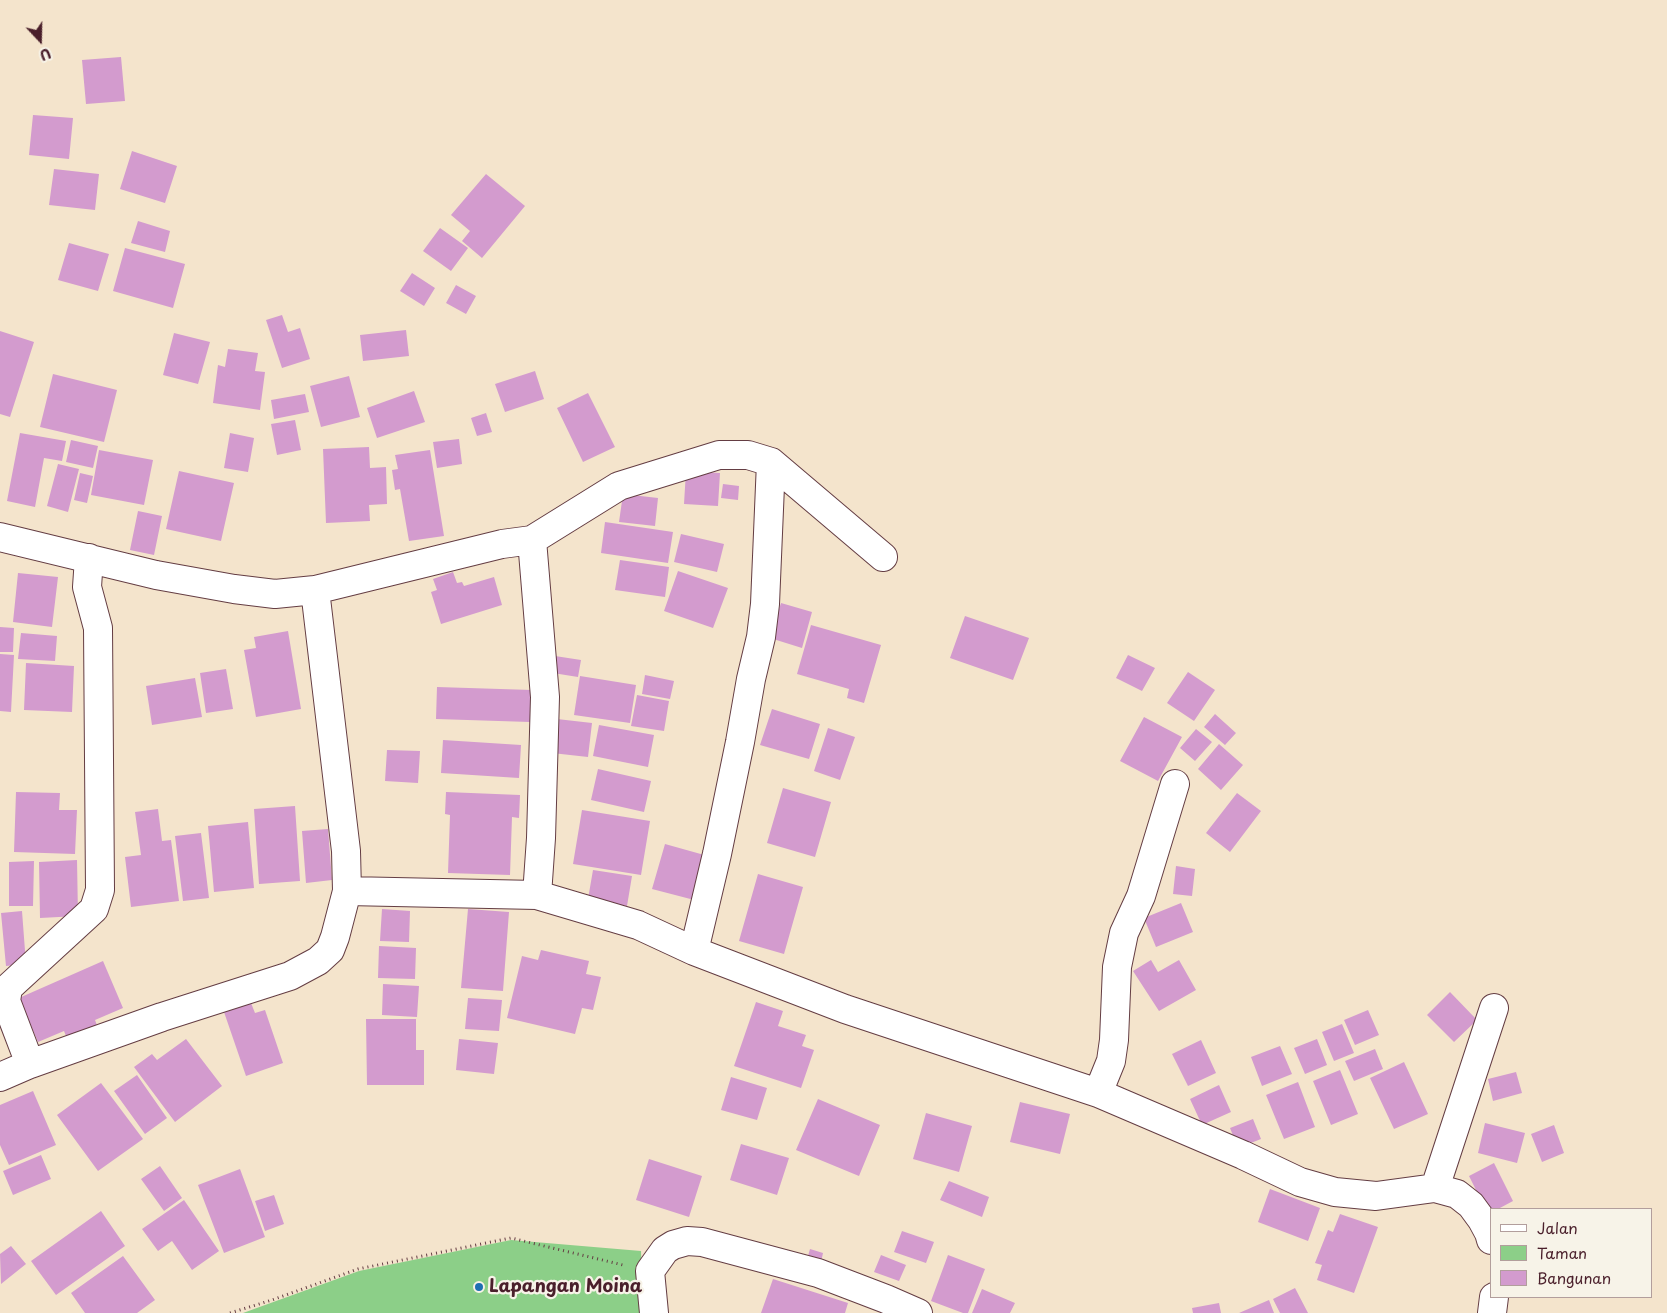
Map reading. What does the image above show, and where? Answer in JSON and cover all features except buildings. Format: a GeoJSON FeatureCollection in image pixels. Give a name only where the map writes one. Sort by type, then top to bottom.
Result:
{"type":"FeatureCollection","features":[{"type":"Feature","properties":{"kind":"street"},"geometry":{"type":"LineString","coordinates":[[0,537],[156,576],[275,594],[315,590],[502,544],[532,540],[619,486],[719,455],[748,455],[771,462],[883,556]]}},
{"type":"Feature","properties":{"kind":"street"},"geometry":{"type":"LineString","coordinates":[[694,951],[719,845],[751,679],[762,638],[771,462]]}},
{"type":"Feature","properties":{"kind":"street"},"geometry":{"type":"LineString","coordinates":[[532,540],[545,697],[541,838],[537,895]]}},
{"type":"Feature","properties":{"kind":"street"},"geometry":{"type":"LineString","coordinates":[[30,1064],[6,1001],[8,988],[94,909],[100,890],[98,628],[87,586],[89,558]]}},
{"type":"Feature","properties":{"kind":"street"},"geometry":{"type":"LineString","coordinates":[[0,1077],[30,1064],[162,1017],[290,976],[318,962],[330,950],[347,891],[346,851],[315,590]]}},
{"type":"Feature","properties":{"kind":"street"},"geometry":{"type":"LineString","coordinates":[[1098,1094],[1111,1061],[1114,1040],[1117,967],[1124,933],[1141,896],[1175,784]]}},
{"type":"Feature","properties":{"kind":"street"},"geometry":{"type":"LineString","coordinates":[[347,891],[537,895],[638,926],[694,951],[845,1009],[1098,1094],[1242,1155],[1300,1182],[1335,1192],[1376,1196],[1435,1188],[1457,1194],[1471,1205],[1482,1220],[1490,1236]]}},
{"type":"Feature","properties":{"kind":"street"},"geometry":{"type":"LineString","coordinates":[[1435,1188],[1494,1008]]}},
{"type":"Feature","properties":{"kind":"street"},"geometry":{"type":"LineString","coordinates":[[654,1313],[650,1271],[665,1250],[687,1241],[702,1242],[818,1273],[918,1313]]}},
{"type":"Feature","properties":{"kind":"street"},"geometry":{"type":"LineString","coordinates":[[1492,1313],[1494,1298]]}},
{"type":"Feature","properties":{"kind":"path"},"geometry":{"type":"LineString","coordinates":[[230,1313],[358,1269],[511,1238],[650,1271]]}},
{"type":"Feature","properties":{"kind":"green space","name":"Lapangan Moina"},"geometry":{"type":"Polygon","coordinates":[[[511,1240],[641,1251],[643,1313],[243,1313],[359,1271],[511,1240]]]}},
{"type":"Feature","properties":{"kind":"place","name":"Lapangan Moina"},"geometry":{"type":"Point","coordinates":[479,1287]}}]}
